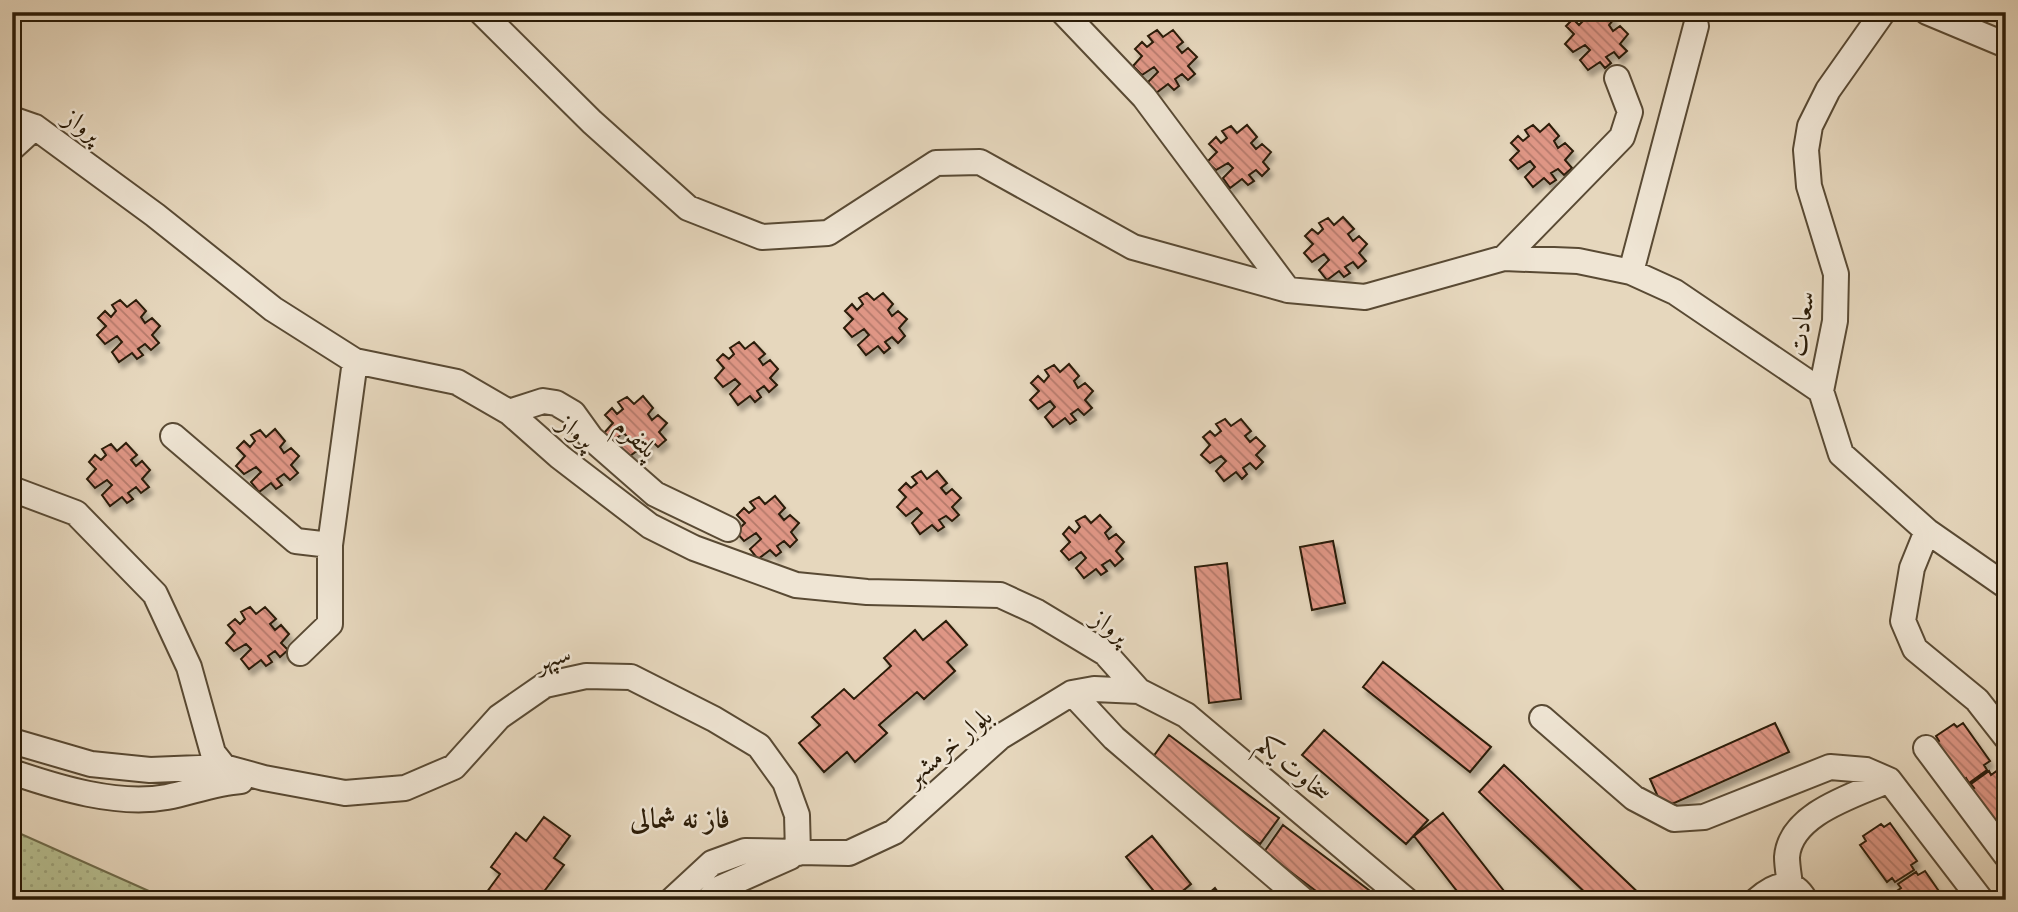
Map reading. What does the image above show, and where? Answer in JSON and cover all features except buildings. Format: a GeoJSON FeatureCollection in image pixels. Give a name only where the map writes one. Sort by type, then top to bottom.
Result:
{"type":"FeatureCollection","features":[{"type":"Feature","properties":{"kind":"street"},"geometry":{"type":"LineString","coordinates":[[481,12],[592,122],[688,208],[762,237],[828,233],[936,163],[980,162],[1133,247],[1288,289],[1365,297],[1504,258],[1578,261],[1631,272],[1675,292],[1821,391]]}},
{"type":"Feature","properties":{"kind":"street"},"geometry":{"type":"LineString","coordinates":[[1063,12],[1144,97],[1288,289]]}},
{"type":"Feature","properties":{"kind":"street","name":"سعادت"},"geometry":{"type":"LineString","coordinates":[[1882,12],[1828,90],[1810,126],[1807,150],[1809,186],[1836,274],[1835,321],[1821,391],[1841,454],[1927,531],[2006,586]]}},
{"type":"Feature","properties":{"kind":"street"},"geometry":{"type":"LineString","coordinates":[[1927,12],[2003,39]]}},
{"type":"Feature","properties":{"kind":"street"},"geometry":{"type":"LineString","coordinates":[[1631,272],[1696,26]]}},
{"type":"Feature","properties":{"kind":"street"},"geometry":{"type":"LineString","coordinates":[[1504,258],[1622,137],[1630,112],[1617,78]]}},
{"type":"Feature","properties":{"kind":"street"},"geometry":{"type":"LineString","coordinates":[[12,148],[24,123]]}},
{"type":"Feature","properties":{"kind":"street","name":"پرواز"},"geometry":{"type":"LineString","coordinates":[[24,123],[155,215],[272,309],[355,361],[457,382],[509,412],[649,526],[694,548],[796,585],[867,592],[1000,595],[1037,612],[1105,653],[1139,691]]}},
{"type":"Feature","properties":{"kind":"street"},"geometry":{"type":"LineString","coordinates":[[300,653],[330,624],[330,545],[355,361]]}},
{"type":"Feature","properties":{"kind":"street","name":"پلتفرم"},"geometry":{"type":"LineString","coordinates":[[509,412],[543,401],[556,403],[573,413],[591,438],[655,494],[728,529]]}},
{"type":"Feature","properties":{"kind":"street"},"geometry":{"type":"LineString","coordinates":[[173,436],[296,541],[330,545]]}},
{"type":"Feature","properties":{"kind":"street"},"geometry":{"type":"LineString","coordinates":[[12,489],[76,513],[155,594],[189,667],[213,753],[224,767]]}},
{"type":"Feature","properties":{"kind":"street"},"geometry":{"type":"LineString","coordinates":[[1927,531],[1912,568],[1903,621],[1915,649],[1977,700],[2006,737]]}},
{"type":"Feature","properties":{"kind":"street","name":"سپهر"},"geometry":{"type":"LineString","coordinates":[[12,741],[91,764],[150,770],[224,767],[264,779],[345,793],[405,788],[454,767],[499,717],[545,685],[586,676],[631,677],[714,719],[759,746],[785,782],[797,815],[798,853]]}},
{"type":"Feature","properties":{"kind":"street","name":"بلوار خرمشهر"},"geometry":{"type":"LineString","coordinates":[[672,900],[712,863],[745,851],[849,853],[894,832],[1000,737],[1072,693],[1094,689],[1139,691]]}},
{"type":"Feature","properties":{"kind":"street","name":"سخاوت یکم"},"geometry":{"type":"LineString","coordinates":[[1139,691],[1186,715],[1406,900]]}},
{"type":"Feature","properties":{"kind":"street"},"geometry":{"type":"LineString","coordinates":[[1072,693],[1114,738],[1303,900]]}},
{"type":"Feature","properties":{"kind":"street"},"geometry":{"type":"LineString","coordinates":[[1542,718],[1634,798],[1674,819],[1704,817],[1830,767],[1866,770],[1889,780],[1981,900]]}},
{"type":"Feature","properties":{"kind":"street"},"geometry":{"type":"LineString","coordinates":[[1926,748],[2006,855]]}},
{"type":"Feature","properties":{"kind":"street","name":"سپهر"},"geometry":{"type":"LineString","coordinates":[[12,772],[46,784],[108,797],[165,797],[214,783],[264,779]]}},
{"type":"Feature","properties":{"kind":"street"},"geometry":{"type":"LineString","coordinates":[[1797,892],[1787,856],[1795,834],[1815,815],[1889,780]]}},
{"type":"Feature","properties":{"kind":"street","name":"بلوار خرمشهر"},"geometry":{"type":"LineString","coordinates":[[708,900],[718,890],[798,853]]}},
{"type":"Feature","properties":{"kind":"street"},"geometry":{"type":"LineString","coordinates":[[1757,900],[1779,886],[1797,892]]}},
{"type":"Feature","properties":{"kind":"green space"},"geometry":{"type":"Polygon","coordinates":[[[12,830],[169,900],[12,900],[12,830]]]}},
{"type":"Feature","properties":{"kind":"district","name":"فاز نه شمالی"},"geometry":{"type":"Point","coordinates":[680,818]}}]}
